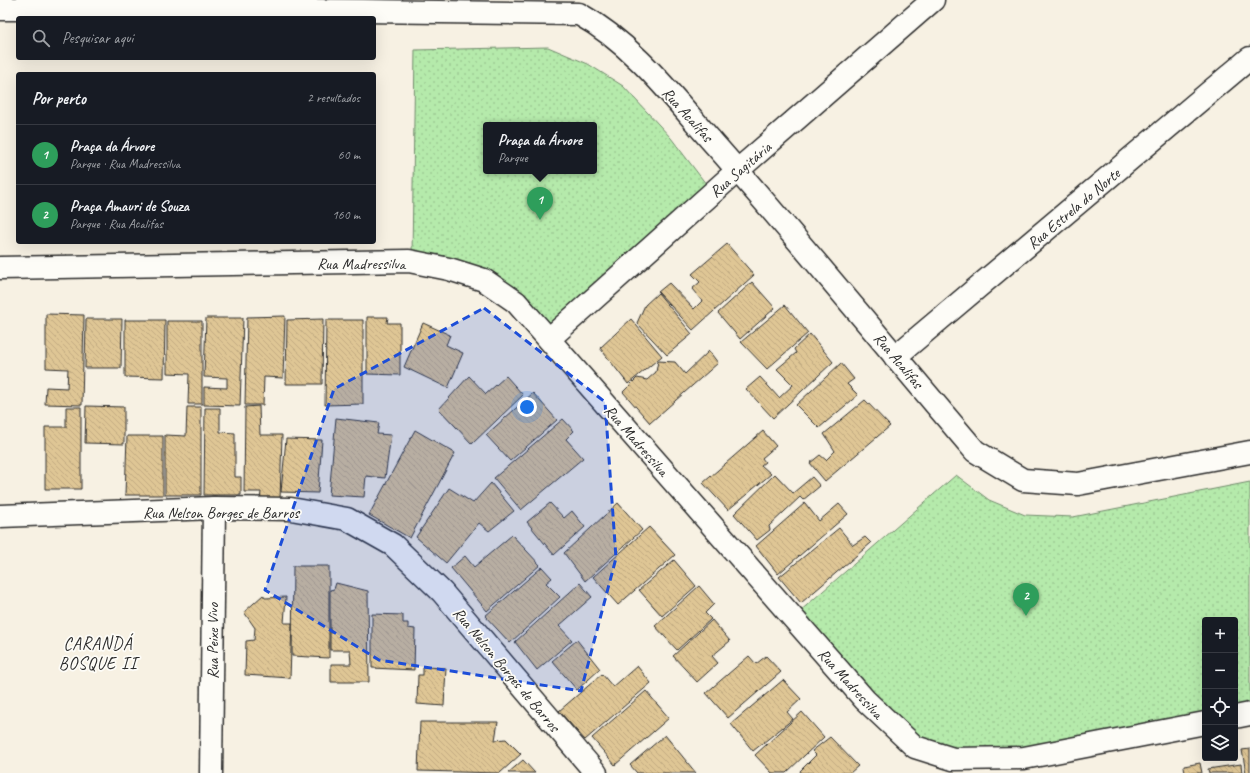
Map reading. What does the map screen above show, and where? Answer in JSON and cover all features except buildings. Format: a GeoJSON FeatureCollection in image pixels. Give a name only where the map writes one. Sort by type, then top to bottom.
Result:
{"type":"FeatureCollection","features":[{"type":"Feature","properties":{"kind":"street","name":"Rua Sagitária"},"geometry":{"type":"LineString","coordinates":[[549,339],[738,170],[933,0]]}},
{"type":"Feature","properties":{"kind":"street","name":"Rua Acalifas"},"geometry":{"type":"LineString","coordinates":[[0,8],[219,4],[583,7],[600,25],[642,63],[738,170],[976,451],[1023,480],[1078,484],[1250,452]]}},
{"type":"Feature","properties":{"kind":"street","name":"Rua Estrela do Norte"},"geometry":{"type":"LineString","coordinates":[[895,357],[1250,58]]}},
{"type":"Feature","properties":{"kind":"street","name":"Rua Madressilva"},"geometry":{"type":"LineString","coordinates":[[0,268],[409,262],[449,268],[484,280],[516,302],[865,700],[915,747],[953,759],[1024,758],[1202,724]]}},
{"type":"Feature","properties":{"kind":"street","name":"Rua Nelson Borges de Barros"},"geometry":{"type":"LineString","coordinates":[[0,516],[214,508],[291,509],[347,519],[393,545],[442,592],[596,773]]}},
{"type":"Feature","properties":{"kind":"street","name":"Rua Peixe Vivo"},"geometry":{"type":"LineString","coordinates":[[211,773],[214,508]]}},
{"type":"Feature","properties":{"kind":"street"},"geometry":{"type":"LineString","coordinates":[[1238,716],[1250,714]]}},
{"type":"Feature","properties":{"kind":"highlighted area"},"geometry":{"type":"Polygon","coordinates":[[[484,308],[605,402],[616,558],[581,691],[379,660],[265,590],[334,389],[484,308]]]}},
{"type":"Feature","properties":{"kind":"green space"},"geometry":{"type":"Polygon","coordinates":[[[548,47],[588,64],[623,86],[671,138],[706,184],[550,326],[412,255],[415,50],[548,47]]]}},
{"type":"Feature","properties":{"kind":"green space"},"geometry":{"type":"Polygon","coordinates":[[[956,475],[989,500],[1025,515],[1073,517],[1250,482],[1250,706],[1238,708],[1238,617],[1202,617],[1202,716],[1028,748],[955,750],[921,738],[875,694],[799,612],[956,475]]]}},
{"type":"Feature","properties":{"kind":"place","name":"Praça da Árvore"},"geometry":{"type":"Point","coordinates":[540,220]}},
{"type":"Feature","properties":{"kind":"place","name":"Praça Amauri de Souza"},"geometry":{"type":"Point","coordinates":[1026,616]}},
{"type":"Feature","properties":{"kind":"district","name":"CARANDÁ BOSQUE II"},"geometry":{"type":"Point","coordinates":[98,653]}}]}
